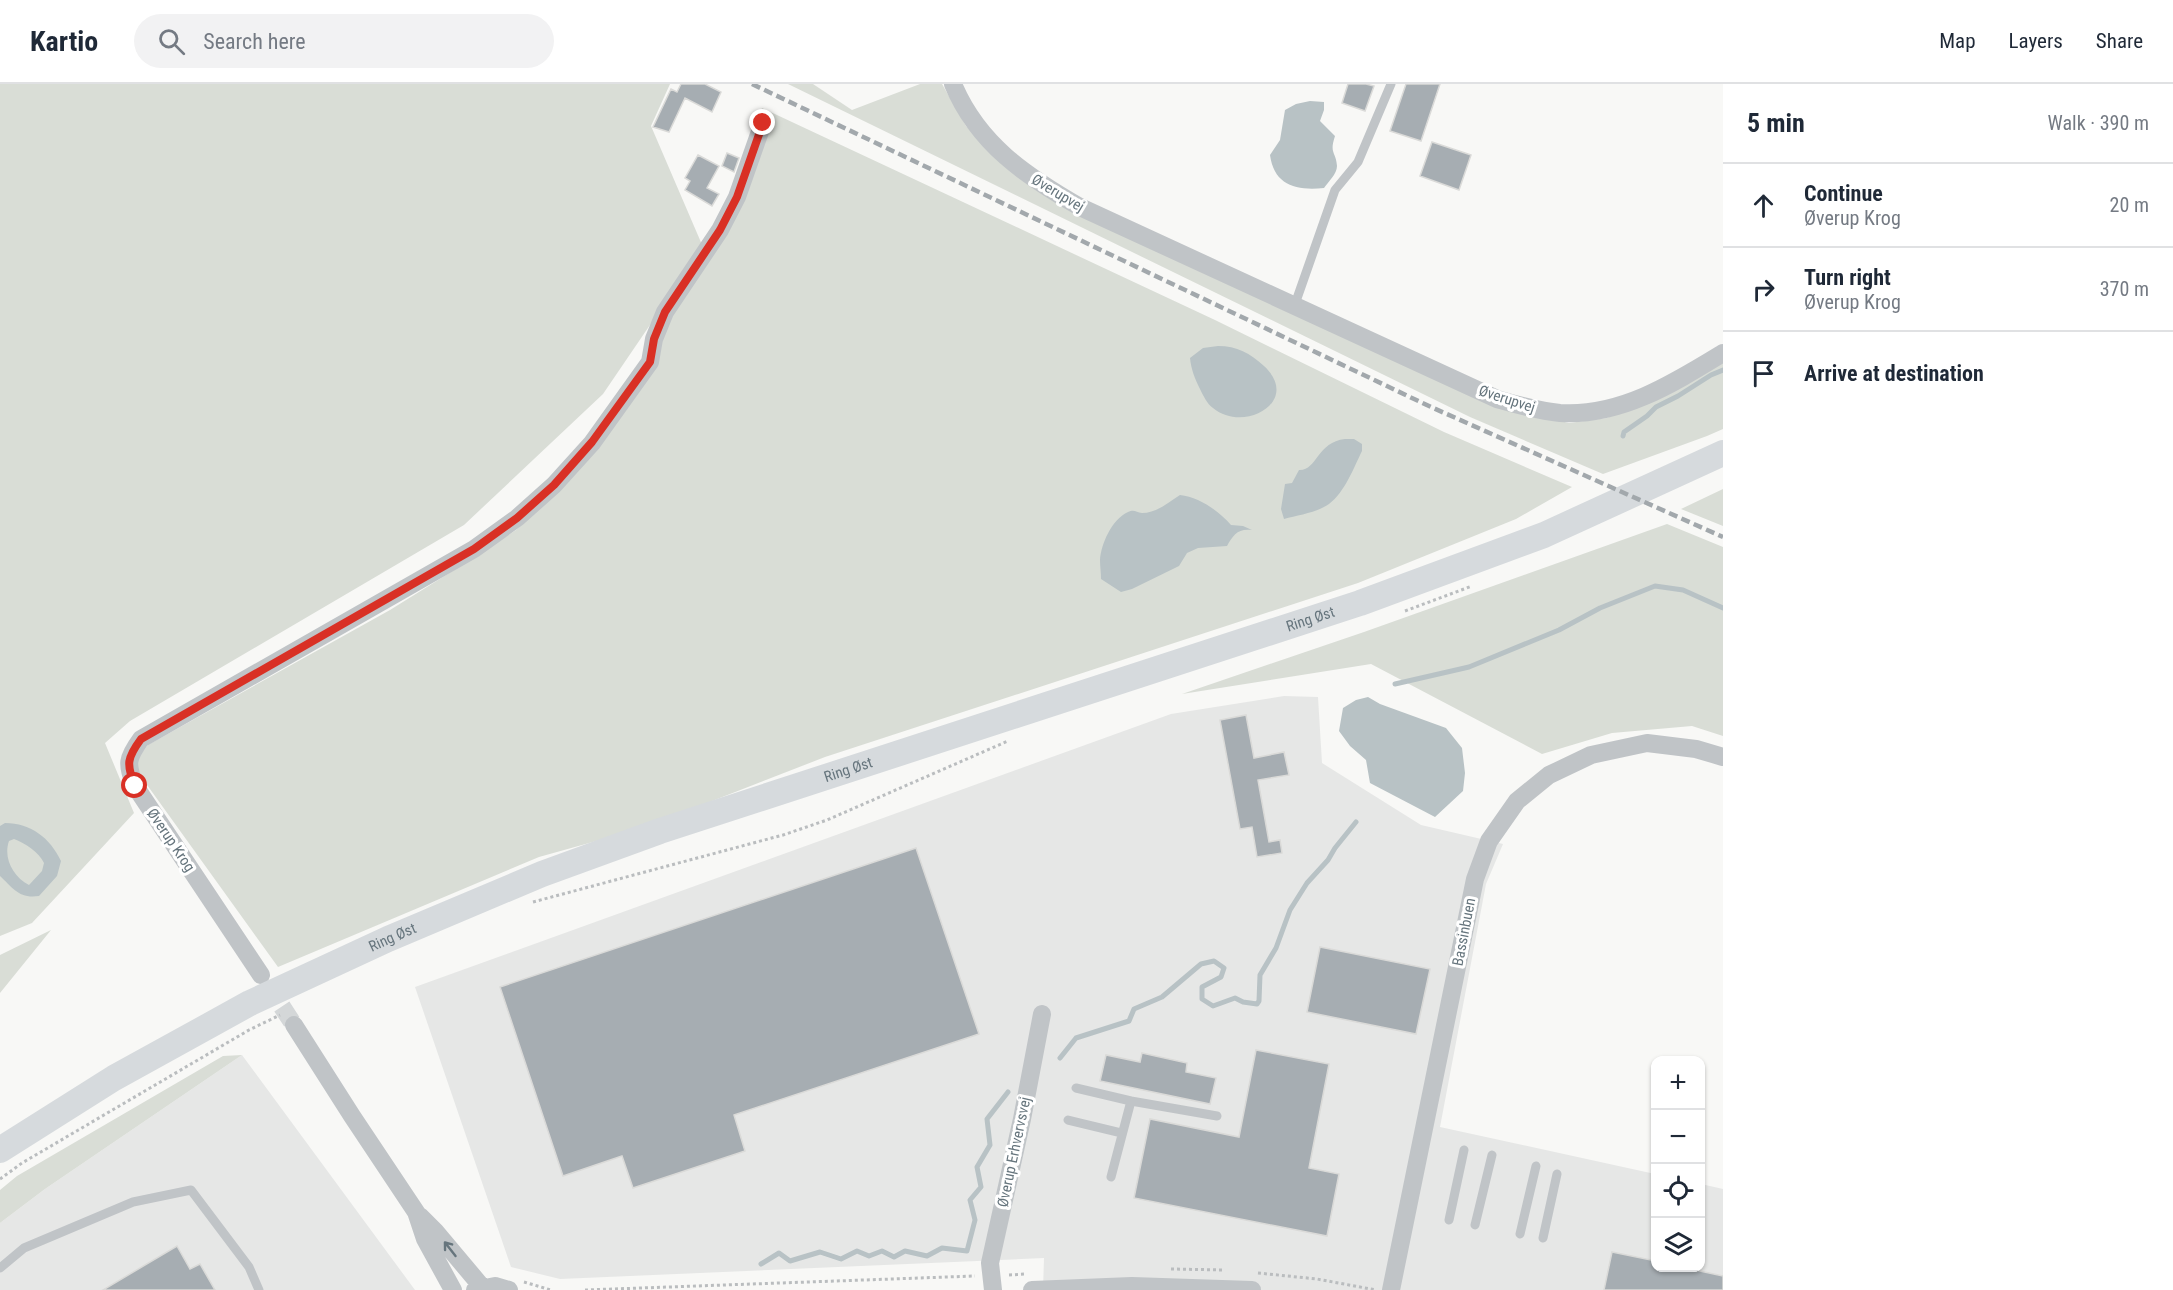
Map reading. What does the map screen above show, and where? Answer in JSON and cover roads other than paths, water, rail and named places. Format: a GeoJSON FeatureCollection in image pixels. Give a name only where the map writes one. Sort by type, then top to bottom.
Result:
{"type":"FeatureCollection","features":[{"type":"Feature","properties":{"kind":"main road","name":"Ring Øst"},"geometry":{"type":"LineString","coordinates":[[0,1150],[114,1078],[250,1003],[388,939],[542,874],[660,831],[1360,603],[1544,535],[1719,455]]}},
{"type":"Feature","properties":{"kind":"street","name":"Øverupvej"},"geometry":{"type":"LineString","coordinates":[[953,84],[967,113],[987,139],[1037,183],[1080,207],[1497,399],[1531,409],[1562,413],[1598,410],[1632,402],[1675,382],[1723,353]]}},
{"type":"Feature","properties":{"kind":"street","name":"Øverup Krog"},"geometry":{"type":"LineString","coordinates":[[261,975],[135,786],[128,770],[130,754],[141,739],[474,549],[517,518],[554,485],[592,442],[650,362],[654,339],[665,312],[720,230],[737,197],[763,123]]}},
{"type":"Feature","properties":{"kind":"street","name":"Bassinbuen"},"geometry":{"type":"LineString","coordinates":[[1391,1290],[1475,879],[1489,841],[1517,801],[1550,776],[1591,755],[1647,743],[1696,748],[1723,757]]}},
{"type":"Feature","properties":{"kind":"street","name":"Øverup Erhvervsvej"},"geometry":{"type":"LineString","coordinates":[[993,1290],[990,1263],[1022,1119],[1042,1014]]}},
{"type":"Feature","properties":{"kind":"street"},"geometry":{"type":"LineString","coordinates":[[294,1025],[416,1212],[435,1231],[479,1289],[495,1286],[509,1290]]}},
{"type":"Feature","properties":{"kind":"street"},"geometry":{"type":"LineString","coordinates":[[416,1212],[425,1239],[453,1290]]}},
{"type":"Feature","properties":{"kind":"street"},"geometry":{"type":"LineString","coordinates":[[1032,1290],[1132,1286],[1252,1290]]}},
{"type":"Feature","properties":{"kind":"lane"},"geometry":{"type":"LineString","coordinates":[[1294,307],[1335,190],[1358,162],[1391,84]]}},
{"type":"Feature","properties":{"kind":"lane"},"geometry":{"type":"LineString","coordinates":[[1076,1088],[1131,1101],[1217,1116]]}},
{"type":"Feature","properties":{"kind":"lane"},"geometry":{"type":"LineString","coordinates":[[1111,1177],[1131,1101]]}},
{"type":"Feature","properties":{"kind":"lane"},"geometry":{"type":"LineString","coordinates":[[1068,1120],[1122,1133]]}},
{"type":"Feature","properties":{"kind":"lane"},"geometry":{"type":"LineString","coordinates":[[1449,1220],[1464,1150]]}},
{"type":"Feature","properties":{"kind":"lane"},"geometry":{"type":"LineString","coordinates":[[1475,1225],[1492,1155]]}},
{"type":"Feature","properties":{"kind":"lane"},"geometry":{"type":"LineString","coordinates":[[1520,1234],[1536,1166]]}},
{"type":"Feature","properties":{"kind":"lane"},"geometry":{"type":"LineString","coordinates":[[1544,1238],[1557,1174]]}},
{"type":"Feature","properties":{"kind":"lane"},"geometry":{"type":"LineString","coordinates":[[0,1268],[24,1248],[133,1202],[191,1190],[249,1268],[259,1290]]}},
{"type":"Feature","properties":{"kind":"waterway"},"geometry":{"type":"LineString","coordinates":[[1623,436],[1624,432],[1656,407],[1723,370]]}},
{"type":"Feature","properties":{"kind":"waterway"},"geometry":{"type":"LineString","coordinates":[[1395,684],[1469,667],[1559,630],[1600,608],[1655,586],[1683,590],[1723,608]]}},
{"type":"Feature","properties":{"kind":"waterway"},"geometry":{"type":"LineString","coordinates":[[1060,1058],[1076,1038],[1129,1021],[1134,1009],[1162,997],[1201,964],[1214,961],[1224,968],[1221,977],[1202,987],[1202,999],[1213,1006],[1235,998],[1257,1004],[1260,975],[1276,948],[1290,910],[1307,883],[1328,860],[1356,822]]}},
{"type":"Feature","properties":{"kind":"waterway"},"geometry":{"type":"LineString","coordinates":[[761,1264],[779,1253],[790,1261],[820,1252],[841,1259],[857,1251],[869,1256],[882,1251],[894,1257],[905,1251],[927,1256],[942,1248],[967,1251],[975,1220],[970,1200],[981,1187],[977,1167],[990,1145],[987,1119],[1008,1092]]}},
{"type":"Feature","properties":{"kind":"tunnel"},"geometry":{"type":"LineString","coordinates":[[267,984],[294,1025]]}},
{"type":"Feature","properties":{"kind":"railway"},"geometry":{"type":"LineString","coordinates":[[752,84],[1431,407],[1723,537]]}}]}
